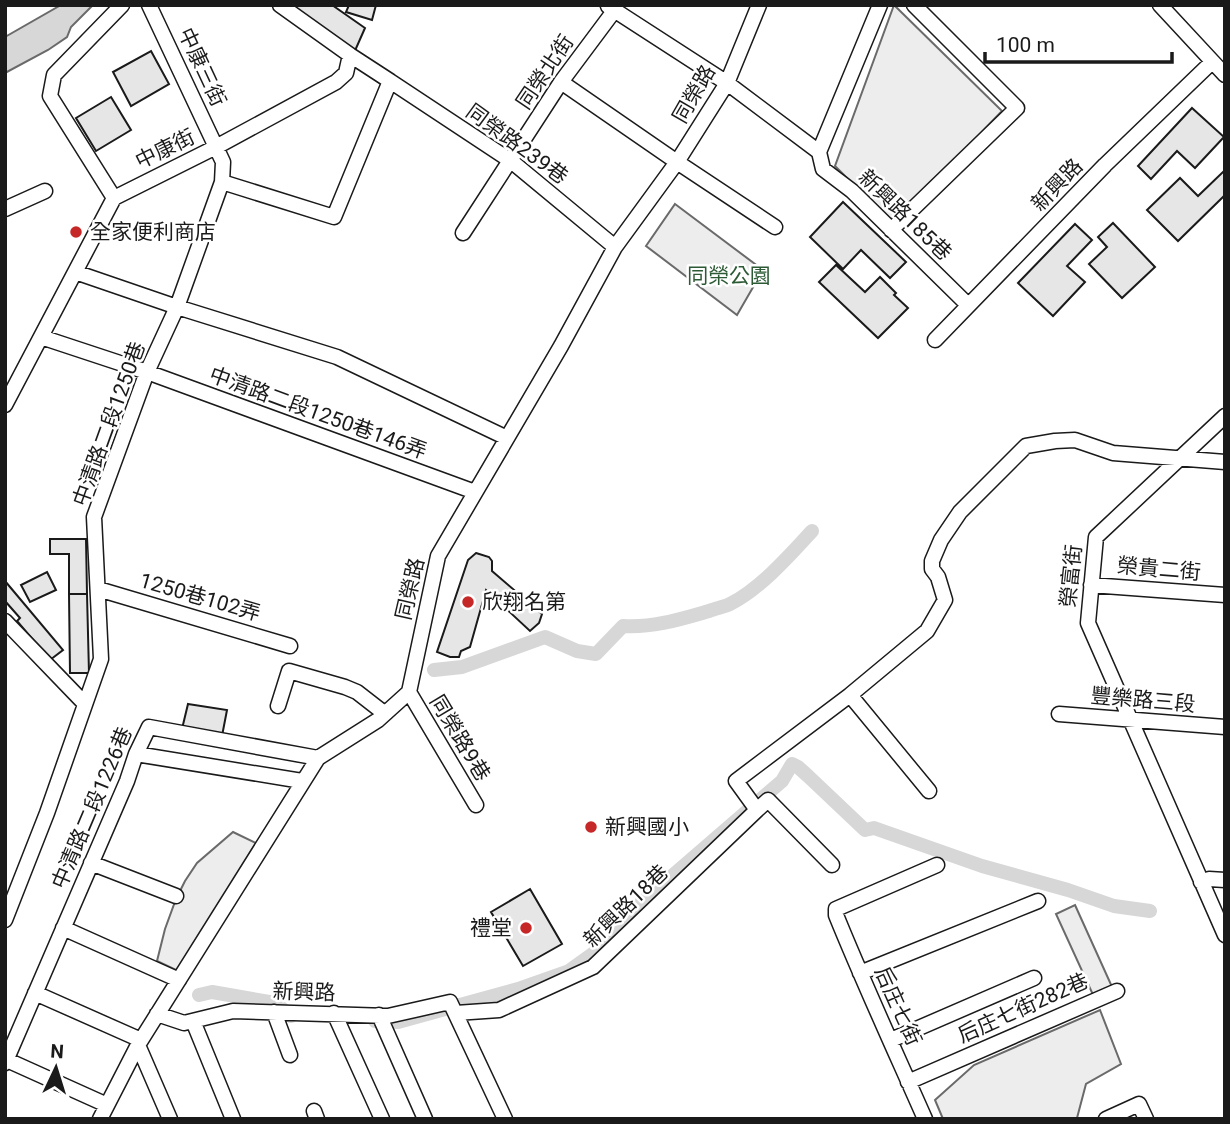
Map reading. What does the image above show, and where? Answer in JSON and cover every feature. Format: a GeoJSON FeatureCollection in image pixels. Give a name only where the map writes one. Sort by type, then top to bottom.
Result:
{"type":"FeatureCollection","features":[{"type":"Feature","properties":{"kind":"street"},"geometry":{"type":"LineString","coordinates":[[5,405],[114,198],[50,96],[54,75],[122,5]]}},
{"type":"Feature","properties":{"kind":"street","name":"中康三街"},"geometry":{"type":"LineString","coordinates":[[149,5],[216,147]]}},
{"type":"Feature","properties":{"kind":"street","name":"同榮路"},"geometry":{"type":"LineString","coordinates":[[409,692],[438,556],[615,247],[677,162],[727,83],[759,5]]}},
{"type":"Feature","properties":{"kind":"street"},"geometry":{"type":"LineString","coordinates":[[612,7],[727,83],[819,152],[880,5]]}},
{"type":"Feature","properties":{"kind":"street"},"geometry":{"type":"LineString","coordinates":[[891,230],[1017,108],[914,5]]}},
{"type":"Feature","properties":{"kind":"street"},"geometry":{"type":"LineString","coordinates":[[1160,5],[1225,75]]}},
{"type":"Feature","properties":{"kind":"street"},"geometry":{"type":"LineString","coordinates":[[279,6],[350,55]]}},
{"type":"Feature","properties":{"kind":"street","name":"同榮北街"},"geometry":{"type":"LineString","coordinates":[[463,233],[612,7]]}},
{"type":"Feature","properties":{"kind":"street","name":"中康街"},"geometry":{"type":"LineString","coordinates":[[114,198],[336,82],[346,73],[350,55]]}},
{"type":"Feature","properties":{"kind":"street","name":"同榮路239巷"},"geometry":{"type":"LineString","coordinates":[[350,55],[511,161],[615,247]]}},
{"type":"Feature","properties":{"kind":"street","name":"新興路"},"geometry":{"type":"LineString","coordinates":[[935,340],[1105,165],[1212,62]]}},
{"type":"Feature","properties":{"kind":"street"},"geometry":{"type":"LineString","coordinates":[[222,182],[334,217],[390,81]]}},
{"type":"Feature","properties":{"kind":"street"},"geometry":{"type":"LineString","coordinates":[[561,82],[775,227]]}},
{"type":"Feature","properties":{"kind":"street","name":"中清路二段1250巷"},"geometry":{"type":"LineString","coordinates":[[5,920],[47,813],[101,659],[94,516],[147,372],[177,307],[222,182],[223,162],[216,147]]}},
{"type":"Feature","properties":{"kind":"street","name":"新興路185巷"},"geometry":{"type":"LineString","coordinates":[[819,152],[823,169],[852,191],[968,305]]}},
{"type":"Feature","properties":{"kind":"street"},"geometry":{"type":"LineString","coordinates":[[5,209],[44,191]]}},
{"type":"Feature","properties":{"kind":"street"},"geometry":{"type":"LineString","coordinates":[[75,272],[337,357],[507,438]]}},
{"type":"Feature","properties":{"kind":"street","name":"中清路二段1250巷146弄"},"geometry":{"type":"LineString","coordinates":[[41,337],[147,372],[475,492]]}},
{"type":"Feature","properties":{"kind":"street","name":"榮富街"},"geometry":{"type":"LineString","coordinates":[[1225,416],[1096,537],[1087,623],[1225,935]]}},
{"type":"Feature","properties":{"kind":"street"},"geometry":{"type":"LineString","coordinates":[[832,865],[768,800],[757,810],[736,781],[849,695],[927,631],[945,600],[938,577],[932,569],[932,561],[941,540],[960,512],[1027,446],[1075,440],[1113,453],[1225,462]]}},
{"type":"Feature","properties":{"kind":"street","name":"榮貴二街"},"geometry":{"type":"LineString","coordinates":[[1091,584],[1225,595]]}},
{"type":"Feature","properties":{"kind":"street","name":"1250巷102弄"},"geometry":{"type":"LineString","coordinates":[[98,589],[290,646]]}},
{"type":"Feature","properties":{"kind":"street"},"geometry":{"type":"LineString","coordinates":[[5,621],[85,704]]}},
{"type":"Feature","properties":{"kind":"street"},"geometry":{"type":"LineString","coordinates":[[278,706],[289,671],[357,692],[384,713]]}},
{"type":"Feature","properties":{"kind":"street"},"geometry":{"type":"LineString","coordinates":[[100,1119],[140,1043],[178,980],[318,758],[377,720],[409,692]]}},
{"type":"Feature","properties":{"kind":"street","name":"同榮路9巷"},"geometry":{"type":"LineString","coordinates":[[409,692],[476,806]]}},
{"type":"Feature","properties":{"kind":"street"},"geometry":{"type":"LineString","coordinates":[[849,695],[929,790]]}},
{"type":"Feature","properties":{"kind":"street","name":"豐樂路三段"},"geometry":{"type":"LineString","coordinates":[[1059,714],[1225,727]]}},
{"type":"Feature","properties":{"kind":"street","name":"中清路二段1226巷"},"geometry":{"type":"LineString","coordinates":[[6,1061],[149,727],[318,758]]}},
{"type":"Feature","properties":{"kind":"street"},"geometry":{"type":"LineString","coordinates":[[136,754],[302,781]]}},
{"type":"Feature","properties":{"kind":"street","name":"新興路18巷"},"geometry":{"type":"LineString","coordinates":[[453,1008],[499,1010],[593,967],[757,810]]}},
{"type":"Feature","properties":{"kind":"street"},"geometry":{"type":"LineString","coordinates":[[91,863],[176,896]]}},
{"type":"Feature","properties":{"kind":"street","name":"后庄七街"},"geometry":{"type":"LineString","coordinates":[[925,1119],[860,973],[836,915],[836,909],[937,865]]}},
{"type":"Feature","properties":{"kind":"street"},"geometry":{"type":"LineString","coordinates":[[1201,882],[1209,879],[1225,880]]}},
{"type":"Feature","properties":{"kind":"street"},"geometry":{"type":"LineString","coordinates":[[860,973],[1038,901]]}},
{"type":"Feature","properties":{"kind":"street"},"geometry":{"type":"LineString","coordinates":[[63,928],[178,980]]}},
{"type":"Feature","properties":{"kind":"street"},"geometry":{"type":"LineString","coordinates":[[891,1040],[1034,978]]}},
{"type":"Feature","properties":{"kind":"street","name":"后庄七街282巷"},"geometry":{"type":"LineString","coordinates":[[908,1082],[1117,991]]}},
{"type":"Feature","properties":{"kind":"street"},"geometry":{"type":"LineString","coordinates":[[35,993],[140,1043],[170,1119]]}},
{"type":"Feature","properties":{"kind":"street"},"geometry":{"type":"LineString","coordinates":[[453,1008],[505,1119]]}},
{"type":"Feature","properties":{"kind":"street","name":"新興路"},"geometry":{"type":"LineString","coordinates":[[158,1014],[184,1023],[233,1011],[388,1016],[453,1008]]}},
{"type":"Feature","properties":{"kind":"street"},"geometry":{"type":"LineString","coordinates":[[274,1012],[290,1055]]}},
{"type":"Feature","properties":{"kind":"street"},"geometry":{"type":"LineString","coordinates":[[334,1013],[382,1119]]}},
{"type":"Feature","properties":{"kind":"street"},"geometry":{"type":"LineString","coordinates":[[379,1015],[425,1119]]}},
{"type":"Feature","properties":{"kind":"street"},"geometry":{"type":"LineString","coordinates":[[193,1021],[233,1119]]}},
{"type":"Feature","properties":{"kind":"street"},"geometry":{"type":"LineString","coordinates":[[6,1061],[107,1105]]}},
{"type":"Feature","properties":{"kind":"street"},"geometry":{"type":"LineString","coordinates":[[1106,1119],[1139,1104],[1146,1119]]}},
{"type":"Feature","properties":{"kind":"shaded area"},"geometry":{"type":"Polygon","coordinates":[[[61,5],[93,5],[71,27],[67,37],[5,73],[5,37],[61,5]]]}},
{"type":"Feature","properties":{"kind":"shaded area"},"geometry":{"type":"Polygon","coordinates":[[[894,5],[1002,111],[893,224],[835,166],[894,5]]]}},
{"type":"Feature","properties":{"kind":"shaded area","name":"同榮公園"},"geometry":{"type":"Polygon","coordinates":[[[675,204],[763,270],[737,315],[646,246],[675,204]]]}},
{"type":"Feature","properties":{"kind":"shaded area"},"geometry":{"type":"Polygon","coordinates":[[[233,832],[256,843],[178,971],[157,961],[165,929],[185,881],[197,863],[233,832]]]}},
{"type":"Feature","properties":{"kind":"shaded area"},"geometry":{"type":"Polygon","coordinates":[[[1075,905],[1113,989],[1094,997],[1056,914],[1075,905]]]}},
{"type":"Feature","properties":{"kind":"shaded area"},"geometry":{"type":"Polygon","coordinates":[[[1100,1010],[1121,1064],[1086,1084],[1077,1118],[943,1119],[935,1100],[974,1065],[1100,1010]]]}},
{"type":"Feature","properties":{"kind":"building"},"geometry":{"type":"Polygon","coordinates":[[[290,5],[332,5],[365,28],[354,53],[290,5]]]}},
{"type":"Feature","properties":{"kind":"building"},"geometry":{"type":"Polygon","coordinates":[[[349,5],[376,5],[372,20],[346,12],[349,5]]]}},
{"type":"Feature","properties":{"kind":"building"},"geometry":{"type":"Polygon","coordinates":[[[151,51],[169,84],[131,106],[113,72],[151,51]]]}},
{"type":"Feature","properties":{"kind":"building"},"geometry":{"type":"Polygon","coordinates":[[[111,97],[131,130],[96,151],[76,118],[111,97]]]}},
{"type":"Feature","properties":{"kind":"building"},"geometry":{"type":"Polygon","coordinates":[[[1192,108],[1224,137],[1195,168],[1177,151],[1151,179],[1138,166],[1192,108]]]}},
{"type":"Feature","properties":{"kind":"building"},"geometry":{"type":"Polygon","coordinates":[[[1225,170],[1225,195],[1178,241],[1147,210],[1180,178],[1198,196],[1225,170]]]}},
{"type":"Feature","properties":{"kind":"building"},"geometry":{"type":"Polygon","coordinates":[[[843,202],[906,262],[890,278],[861,250],[843,269],[810,237],[843,202]]]}},
{"type":"Feature","properties":{"kind":"building"},"geometry":{"type":"Polygon","coordinates":[[[1113,223],[1155,267],[1122,298],[1089,264],[1107,247],[1098,237],[1113,223]]]}},
{"type":"Feature","properties":{"kind":"building"},"geometry":{"type":"Polygon","coordinates":[[[1075,224],[1092,240],[1067,266],[1085,282],[1053,316],[1018,283],[1075,224]]]}},
{"type":"Feature","properties":{"kind":"building"},"geometry":{"type":"Polygon","coordinates":[[[836,265],[865,292],[880,277],[908,308],[878,338],[819,282],[836,265]]]}},
{"type":"Feature","properties":{"kind":"building"},"geometry":{"type":"Polygon","coordinates":[[[50,539],[86,539],[87,594],[69,594],[69,554],[50,554],[50,539]]]}},
{"type":"Feature","properties":{"kind":"building","name":"欣翔名第"},"geometry":{"type":"Polygon","coordinates":[[[476,553],[489,557],[492,571],[542,614],[539,623],[530,631],[486,590],[470,647],[461,651],[459,657],[450,657],[437,652],[468,560],[476,553]]]}},
{"type":"Feature","properties":{"kind":"building"},"geometry":{"type":"Polygon","coordinates":[[[47,572],[56,590],[30,602],[21,585],[47,572]]]}},
{"type":"Feature","properties":{"kind":"building"},"geometry":{"type":"Polygon","coordinates":[[[5,581],[63,650],[50,660],[17,621],[20,618],[5,601],[5,581]]]}},
{"type":"Feature","properties":{"kind":"building"},"geometry":{"type":"Polygon","coordinates":[[[69,594],[87,594],[89,673],[70,673],[69,594]]]}},
{"type":"Feature","properties":{"kind":"building"},"geometry":{"type":"Polygon","coordinates":[[[188,704],[227,710],[222,736],[182,729],[188,704]]]}},
{"type":"Feature","properties":{"kind":"building","name":"禮堂"},"geometry":{"type":"Polygon","coordinates":[[[530,889],[562,944],[523,966],[491,912],[530,889]]]}},
{"type":"Feature","properties":{"kind":"waterway"},"geometry":{"type":"LineString","coordinates":[[434,670],[462,667],[545,637],[577,651],[596,654],[623,626],[667,622],[709,611],[741,598],[763,581],[812,531]]}},
{"type":"Feature","properties":{"kind":"waterway"},"geometry":{"type":"LineString","coordinates":[[375,1021],[398,1022],[518,989],[569,971],[601,948],[620,921],[782,781],[792,764],[865,830],[874,828],[982,866],[1114,906],[1150,911]]}},
{"type":"Feature","properties":{"kind":"waterway"},"geometry":{"type":"LineString","coordinates":[[199,995],[212,992],[275,1003],[291,1016]]}},
{"type":"Feature","properties":{"kind":"place","name":"全家便利商店"},"geometry":{"type":"Point","coordinates":[76,232]}},
{"type":"Feature","properties":{"kind":"place","name":"欣翔名第"},"geometry":{"type":"Point","coordinates":[468,602]}},
{"type":"Feature","properties":{"kind":"place","name":"新興國小"},"geometry":{"type":"Point","coordinates":[591,827]}},
{"type":"Feature","properties":{"kind":"place","name":"禮堂"},"geometry":{"type":"Point","coordinates":[526,928]}}]}
